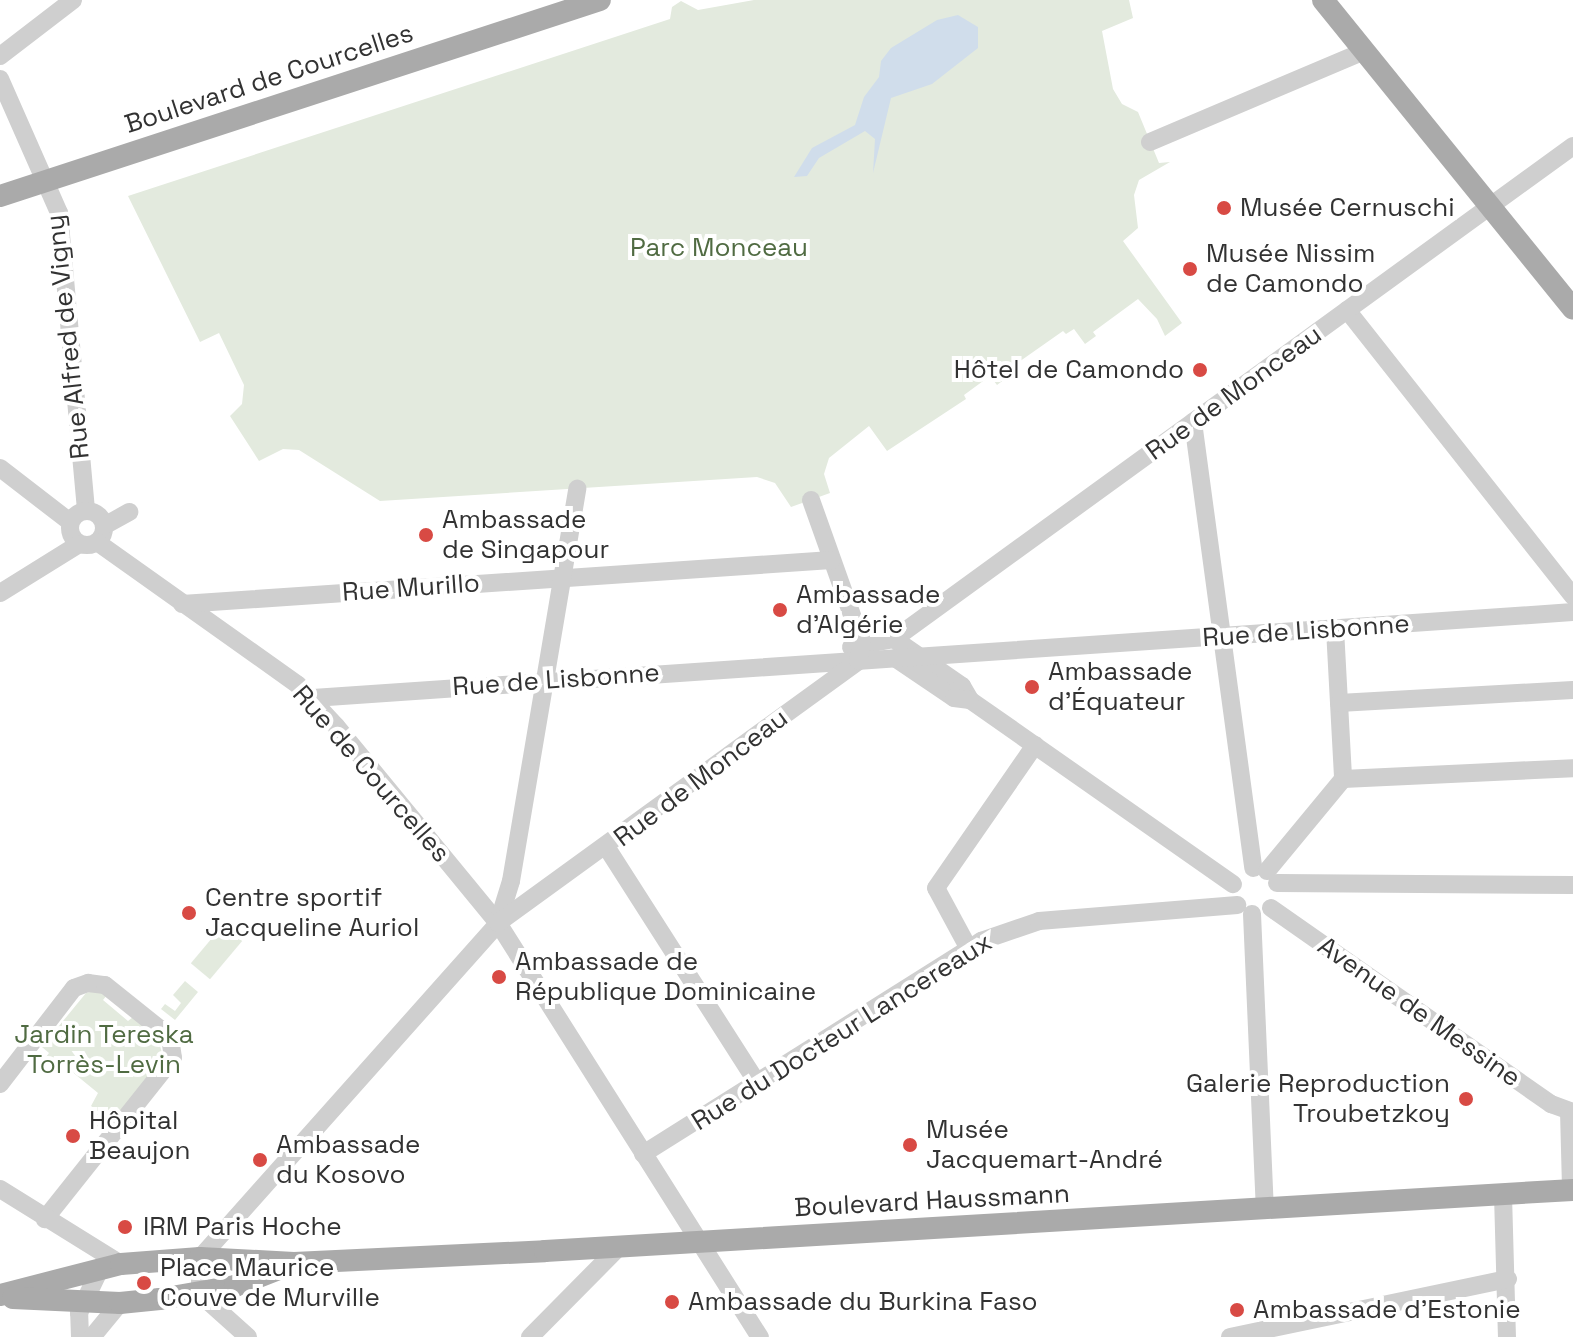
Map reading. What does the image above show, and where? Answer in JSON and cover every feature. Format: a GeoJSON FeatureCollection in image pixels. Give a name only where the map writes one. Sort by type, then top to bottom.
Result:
{"type":"FeatureCollection","features":[{"type":"Feature","properties":{"kind":"main road","name":"Boulevard de Courcelles"},"geometry":{"type":"LineString","coordinates":[[0,196],[600,0]]}},
{"type":"Feature","properties":{"kind":"main road"},"geometry":{"type":"LineString","coordinates":[[1323,0],[1573,309]]}},
{"type":"Feature","properties":{"kind":"main road","name":"Boulevard Haussmann"},"geometry":{"type":"LineString","coordinates":[[0,1296],[110,1267],[200,1258],[294,1263],[619,1247],[1572,1190]]}},
{"type":"Feature","properties":{"kind":"main road","name":"Boulevard Haussmann"},"geometry":{"type":"LineString","coordinates":[[0,1296],[120,1303],[200,1294],[294,1263]]}},
{"type":"Feature","properties":{"kind":"street"},"geometry":{"type":"LineString","coordinates":[[0,56],[73,0]]}},
{"type":"Feature","properties":{"kind":"street"},"geometry":{"type":"LineString","coordinates":[[1150,142],[1364,51]]}},
{"type":"Feature","properties":{"kind":"street","name":"Rue Alfred de Vigny"},"geometry":{"type":"LineString","coordinates":[[0,79],[59,213],[86,511]]}},
{"type":"Feature","properties":{"kind":"street","name":"Rue de Monceau"},"geometry":{"type":"LineString","coordinates":[[895,649],[1193,422],[1573,146]]}},
{"type":"Feature","properties":{"kind":"street"},"geometry":{"type":"LineString","coordinates":[[1347,310],[1573,596]]}},
{"type":"Feature","properties":{"kind":"street"},"geometry":{"type":"LineString","coordinates":[[1193,422],[1222,637],[1271,908]]}},
{"type":"Feature","properties":{"kind":"street"},"geometry":{"type":"LineString","coordinates":[[0,468],[70,522],[71,536],[94,537]]}},
{"type":"Feature","properties":{"kind":"street"},"geometry":{"type":"LineString","coordinates":[[577,489],[502,932],[760,1337]]}},
{"type":"Feature","properties":{"kind":"street"},"geometry":{"type":"LineString","coordinates":[[811,500],[860,652]]}},
{"type":"Feature","properties":{"kind":"street"},"geometry":{"type":"LineString","coordinates":[[70,522],[86,511]]}},
{"type":"Feature","properties":{"kind":"street","name":"Rue de Courcelles"},"geometry":{"type":"LineString","coordinates":[[86,511],[99,515],[94,537],[313,698],[481,902],[502,932]]}},
{"type":"Feature","properties":{"kind":"street"},"geometry":{"type":"LineString","coordinates":[[0,593],[94,537],[129,512]]}},
{"type":"Feature","properties":{"kind":"street","name":"Rue Murillo"},"geometry":{"type":"LineString","coordinates":[[182,604],[832,560]]}},
{"type":"Feature","properties":{"kind":"street","name":"Rue de Lisbonne"},"geometry":{"type":"LineString","coordinates":[[920,657],[1573,612]]}},
{"type":"Feature","properties":{"kind":"street"},"geometry":{"type":"LineString","coordinates":[[1266,874],[1343,779],[1335,629]]}},
{"type":"Feature","properties":{"kind":"street"},"geometry":{"type":"LineString","coordinates":[[895,649],[920,657],[962,686],[970,700],[1233,884],[1245,910],[1265,1209]]}},
{"type":"Feature","properties":{"kind":"street"},"geometry":{"type":"LineString","coordinates":[[895,649],[954,698],[970,700]]}},
{"type":"Feature","properties":{"kind":"street","name":"Rue de Lisbonne"},"geometry":{"type":"LineString","coordinates":[[313,698],[799,664],[860,652],[895,649]]}},
{"type":"Feature","properties":{"kind":"street","name":"Rue de Monceau"},"geometry":{"type":"LineString","coordinates":[[502,932],[527,903],[607,848],[860,652]]}},
{"type":"Feature","properties":{"kind":"street"},"geometry":{"type":"LineString","coordinates":[[1339,703],[1573,690]]}},
{"type":"Feature","properties":{"kind":"street"},"geometry":{"type":"LineString","coordinates":[[969,949],[936,888],[1035,745]]}},
{"type":"Feature","properties":{"kind":"street"},"geometry":{"type":"LineString","coordinates":[[1343,779],[1573,768]]}},
{"type":"Feature","properties":{"kind":"street"},"geometry":{"type":"LineString","coordinates":[[607,848],[758,1084]]}},
{"type":"Feature","properties":{"kind":"street"},"geometry":{"type":"LineString","coordinates":[[1233,884],[1266,874],[1573,885]]}},
{"type":"Feature","properties":{"kind":"street","name":"Rue du Docteur Lancereaux"},"geometry":{"type":"LineString","coordinates":[[643,1154],[969,949],[1039,921],[1271,908]]}},
{"type":"Feature","properties":{"kind":"street","name":"Avenue de Messine"},"geometry":{"type":"LineString","coordinates":[[1271,908],[1551,1104],[1571,1111],[1572,1190]]}},
{"type":"Feature","properties":{"kind":"street"},"geometry":{"type":"LineString","coordinates":[[248,1337],[200,1294],[200,1258],[486,941],[502,932]]}},
{"type":"Feature","properties":{"kind":"street"},"geometry":{"type":"LineString","coordinates":[[0,1084],[74,988],[88,983],[105,985],[170,1037],[173,1058],[45,1219]]}},
{"type":"Feature","properties":{"kind":"street"},"geometry":{"type":"LineString","coordinates":[[0,1189],[110,1267],[82,1302],[80,1337]]}},
{"type":"Feature","properties":{"kind":"street"},"geometry":{"type":"LineString","coordinates":[[1503,1195],[1508,1279],[1507,1337]]}},
{"type":"Feature","properties":{"kind":"street"},"geometry":{"type":"LineString","coordinates":[[530,1337],[619,1247]]}},
{"type":"Feature","properties":{"kind":"street"},"geometry":{"type":"LineString","coordinates":[[1230,1337],[1508,1279]]}},
{"type":"Feature","properties":{"kind":"street"},"geometry":{"type":"LineString","coordinates":[[92,1337],[120,1303]]}},
{"type":"Feature","properties":{"kind":"green space","name":"Parc Monceau"},"geometry":{"type":"Polygon","coordinates":[[[754,0],[1129,0],[1133,18],[1102,31],[1113,89],[1122,104],[1138,112],[1159,163],[1170,162],[1139,180],[1134,195],[1138,228],[1123,241],[1182,323],[1165,336],[1157,319],[1138,299],[1093,332],[1096,336],[1085,344],[1074,329],[1066,334],[1063,331],[1006,371],[1009,376],[997,385],[990,376],[964,395],[966,399],[887,451],[869,426],[829,458],[824,474],[830,493],[791,507],[775,483],[757,477],[380,501],[299,450],[283,449],[259,461],[230,416],[242,404],[244,385],[219,333],[200,342],[128,196],[670,19],[672,7],[681,1],[698,10],[754,0]]]}},
{"type":"Feature","properties":{"kind":"green space"},"geometry":{"type":"Polygon","coordinates":[[[223,925],[242,941],[210,979],[191,963],[223,925]]]}},
{"type":"Feature","properties":{"kind":"green space"},"geometry":{"type":"Polygon","coordinates":[[[185,981],[198,992],[175,1020],[161,1009],[165,1004],[175,1011],[181,1003],[173,995],[185,981]]]}},
{"type":"Feature","properties":{"kind":"green space","name":"Jardin Tereska Torrès-Levin"},"geometry":{"type":"Polygon","coordinates":[[[100,989],[107,995],[103,1000],[128,1021],[133,1017],[158,1038],[163,1057],[107,1132],[92,1123],[99,1112],[91,1106],[98,1093],[54,1057],[45,1068],[40,1065],[49,1053],[42,1047],[45,1043],[86,993],[100,989]]]}},
{"type":"Feature","properties":{"kind":"water"},"geometry":{"type":"Polygon","coordinates":[[[958,15],[978,27],[978,48],[932,84],[891,98],[873,173],[875,139],[865,131],[819,158],[807,176],[794,177],[812,148],[855,125],[864,97],[879,77],[881,61],[891,48],[937,20],[958,15]]]}},
{"type":"Feature","properties":{"kind":"place","name":"Musée Cernuschi"},"geometry":{"type":"Point","coordinates":[1224,208]}},
{"type":"Feature","properties":{"kind":"place","name":"Musée Nissim de Camondo"},"geometry":{"type":"Point","coordinates":[1190,269]}},
{"type":"Feature","properties":{"kind":"place","name":"Hôtel de Camondo"},"geometry":{"type":"Point","coordinates":[1200,370]}},
{"type":"Feature","properties":{"kind":"place","name":"Ambassade de Singapour"},"geometry":{"type":"Point","coordinates":[426,535]}},
{"type":"Feature","properties":{"kind":"place","name":"Ambassade d'Algérie"},"geometry":{"type":"Point","coordinates":[780,610]}},
{"type":"Feature","properties":{"kind":"place","name":"Ambassade d'Équateur"},"geometry":{"type":"Point","coordinates":[1032,687]}},
{"type":"Feature","properties":{"kind":"place","name":"Centre sportif Jacqueline Auriol"},"geometry":{"type":"Point","coordinates":[189,913]}},
{"type":"Feature","properties":{"kind":"place","name":"Ambassade de République Dominicaine"},"geometry":{"type":"Point","coordinates":[499,977]}},
{"type":"Feature","properties":{"kind":"place","name":"Galerie Reproduction Troubetzkoy"},"geometry":{"type":"Point","coordinates":[1466,1099]}},
{"type":"Feature","properties":{"kind":"place","name":"Hôpital Beaujon"},"geometry":{"type":"Point","coordinates":[73,1136]}},
{"type":"Feature","properties":{"kind":"place","name":"Musée Jacquemart-André"},"geometry":{"type":"Point","coordinates":[910,1145]}},
{"type":"Feature","properties":{"kind":"place","name":"Ambassade du Kosovo"},"geometry":{"type":"Point","coordinates":[260,1160]}},
{"type":"Feature","properties":{"kind":"place","name":"IRM Paris Hoche"},"geometry":{"type":"Point","coordinates":[125,1227]}},
{"type":"Feature","properties":{"kind":"place","name":"Place Maurice Couve de Murville"},"geometry":{"type":"Point","coordinates":[144,1283]}},
{"type":"Feature","properties":{"kind":"place","name":"Ambassade du Burkina Faso"},"geometry":{"type":"Point","coordinates":[672,1302]}},
{"type":"Feature","properties":{"kind":"place","name":"Ambassade d'Estonie"},"geometry":{"type":"Point","coordinates":[1237,1310]}}]}
